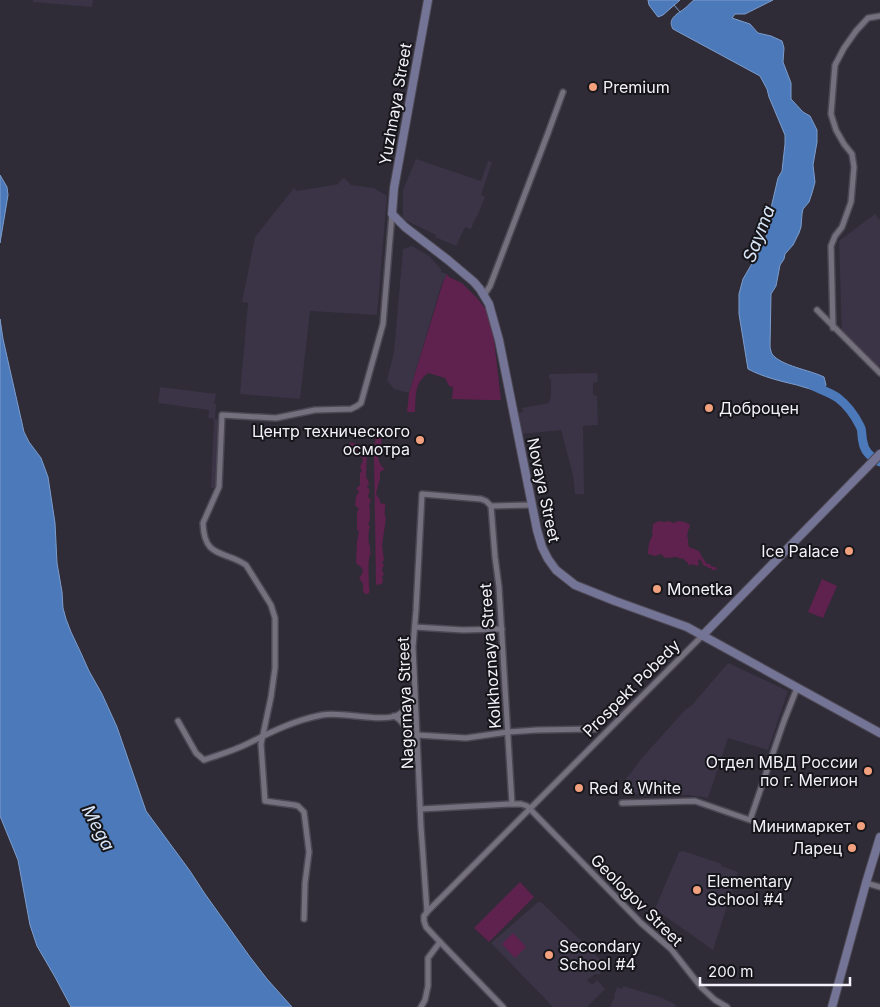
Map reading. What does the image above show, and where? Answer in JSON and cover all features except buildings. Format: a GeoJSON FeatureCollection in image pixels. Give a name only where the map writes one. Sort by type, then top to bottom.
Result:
{"type":"FeatureCollection","features":[{"type":"Feature","properties":{"kind":"street","name":"Yuzhnaya Street"},"geometry":{"type":"LineString","coordinates":[[392,214],[394,188],[428,0]]}},
{"type":"Feature","properties":{"kind":"street"},"geometry":{"type":"LineString","coordinates":[[833,328],[831,246],[835,236],[842,227],[851,202],[854,168],[852,154],[836,130],[831,114],[835,65],[856,31],[868,18],[880,16]]}},
{"type":"Feature","properties":{"kind":"street"},"geometry":{"type":"LineString","coordinates":[[484,296],[493,277],[563,92]]}},
{"type":"Feature","properties":{"kind":"street","name":"Novaya Street"},"geometry":{"type":"LineString","coordinates":[[392,214],[464,274],[480,289],[489,304],[495,324],[539,539],[544,553],[552,565],[563,576],[584,589],[687,627],[880,733]]}},
{"type":"Feature","properties":{"kind":"street"},"geometry":{"type":"LineString","coordinates":[[304,919],[305,883],[309,852],[304,812],[298,806],[265,800],[261,752],[262,736],[271,697],[275,668],[276,636],[273,609],[246,565],[220,555],[211,549],[206,539],[204,518],[219,487],[222,416],[276,418],[315,410],[352,409],[360,403],[364,395],[383,324],[392,214]]}},
{"type":"Feature","properties":{"kind":"street"},"geometry":{"type":"LineString","coordinates":[[816,310],[880,373]]}},
{"type":"Feature","properties":{"kind":"street","name":"Prospekt Pobedy"},"geometry":{"type":"LineString","coordinates":[[440,942],[426,927],[424,916],[427,912],[880,454]]}},
{"type":"Feature","properties":{"kind":"street","name":"Nagornaya Street"},"geometry":{"type":"LineString","coordinates":[[427,912],[421,837],[413,647],[422,494],[481,499],[492,506]]}},
{"type":"Feature","properties":{"kind":"street"},"geometry":{"type":"LineString","coordinates":[[492,506],[532,505]]}},
{"type":"Feature","properties":{"kind":"street","name":"Kolkhoznaya Street"},"geometry":{"type":"LineString","coordinates":[[492,506],[502,629],[512,804]]}},
{"type":"Feature","properties":{"kind":"street"},"geometry":{"type":"LineString","coordinates":[[415,627],[463,630],[502,629]]}},
{"type":"Feature","properties":{"kind":"street"},"geometry":{"type":"LineString","coordinates":[[178,721],[196,753],[204,760],[246,745],[262,736],[295,723],[324,714],[394,716],[403,712],[414,685]]}},
{"type":"Feature","properties":{"kind":"street"},"geometry":{"type":"LineString","coordinates":[[622,803],[695,801],[750,820],[784,721],[798,688]]}},
{"type":"Feature","properties":{"kind":"street"},"geometry":{"type":"LineString","coordinates":[[394,716],[401,721],[408,735],[419,770]]}},
{"type":"Feature","properties":{"kind":"street"},"geometry":{"type":"LineString","coordinates":[[417,735],[466,738],[508,732],[595,729]]}},
{"type":"Feature","properties":{"kind":"street"},"geometry":{"type":"LineString","coordinates":[[421,809],[524,804],[530,809]]}},
{"type":"Feature","properties":{"kind":"street","name":"Geologov Street"},"geometry":{"type":"LineString","coordinates":[[530,809],[641,923],[671,949],[701,987],[715,1000],[727,1007]]}},
{"type":"Feature","properties":{"kind":"street"},"geometry":{"type":"LineString","coordinates":[[832,1007],[880,837]]}},
{"type":"Feature","properties":{"kind":"street"},"geometry":{"type":"LineString","coordinates":[[866,883],[880,887]]}},
{"type":"Feature","properties":{"kind":"street"},"geometry":{"type":"LineString","coordinates":[[421,1007],[425,1000],[428,986],[428,958],[440,942],[503,1007]]}},
{"type":"Feature","properties":{"kind":"shaded area"},"geometry":{"type":"Polygon","coordinates":[[[33,0],[93,0],[92,7],[33,2],[33,0]]]}},
{"type":"Feature","properties":{"kind":"shaded area"},"geometry":{"type":"Polygon","coordinates":[[[416,159],[481,181],[488,161],[492,162],[481,195],[485,197],[477,217],[471,229],[465,227],[456,246],[435,237],[436,235],[403,219],[403,190],[416,159]]]}},
{"type":"Feature","properties":{"kind":"shaded area"},"geometry":{"type":"Polygon","coordinates":[[[344,178],[351,185],[374,188],[387,196],[377,315],[310,311],[300,399],[240,394],[248,303],[242,302],[255,237],[294,188],[297,191],[339,184],[344,178]]]}},
{"type":"Feature","properties":{"kind":"shaded area"},"geometry":{"type":"Polygon","coordinates":[[[875,214],[880,220],[880,365],[878,367],[842,333],[839,241],[875,214]]]}},
{"type":"Feature","properties":{"kind":"shaded area"},"geometry":{"type":"Polygon","coordinates":[[[412,246],[429,256],[441,269],[441,272],[447,274],[445,279],[443,279],[409,393],[394,389],[387,380],[394,352],[403,249],[412,246]]]}},
{"type":"Feature","properties":{"kind":"shaded area"},"geometry":{"type":"Polygon","coordinates":[[[447,274],[449,277],[462,283],[487,311],[493,331],[501,400],[452,399],[453,387],[449,386],[445,378],[428,373],[423,377],[418,386],[415,412],[407,412],[409,393],[447,274]]]}},
{"type":"Feature","properties":{"kind":"shaded area"},"geometry":{"type":"Polygon","coordinates":[[[597,373],[598,382],[593,383],[593,395],[597,396],[598,425],[583,426],[584,494],[575,494],[573,475],[561,430],[522,434],[518,413],[523,412],[522,408],[549,403],[551,379],[549,379],[549,374],[597,373]]]}},
{"type":"Feature","properties":{"kind":"shaded area"},"geometry":{"type":"Polygon","coordinates":[[[160,387],[216,394],[214,404],[216,404],[215,419],[220,420],[217,488],[211,488],[214,419],[208,418],[209,410],[158,403],[160,387]]]}},
{"type":"Feature","properties":{"kind":"shaded area"},"geometry":{"type":"Polygon","coordinates":[[[377,432],[382,436],[378,459],[385,469],[380,472],[376,494],[380,503],[385,504],[386,518],[382,546],[384,560],[382,563],[384,565],[382,570],[384,575],[382,576],[383,582],[376,585],[374,457],[375,434],[377,432]]]}},
{"type":"Feature","properties":{"kind":"shaded area"},"geometry":{"type":"Polygon","coordinates":[[[349,443],[363,445],[367,454],[366,477],[369,484],[367,487],[370,490],[368,496],[371,501],[368,524],[370,526],[369,540],[371,552],[369,594],[365,594],[363,591],[363,584],[359,578],[363,572],[356,563],[359,531],[357,530],[357,512],[359,509],[355,505],[359,491],[356,489],[360,485],[360,473],[362,471],[360,467],[363,459],[358,454],[350,452],[349,443]]]}},
{"type":"Feature","properties":{"kind":"shaded area"},"geometry":{"type":"Polygon","coordinates":[[[659,521],[673,523],[681,521],[689,524],[687,536],[689,547],[699,551],[707,564],[718,568],[712,570],[704,566],[700,559],[698,566],[691,564],[689,566],[682,558],[665,558],[661,554],[655,556],[648,554],[649,544],[653,535],[653,524],[659,521]]]}},
{"type":"Feature","properties":{"kind":"shaded area"},"geometry":{"type":"Polygon","coordinates":[[[822,579],[837,586],[823,618],[808,612],[822,579]]]}},
{"type":"Feature","properties":{"kind":"shaded area"},"geometry":{"type":"Polygon","coordinates":[[[728,663],[788,691],[768,750],[728,738],[708,798],[688,795],[644,796],[625,790],[626,779],[641,759],[685,710],[692,705],[728,663]]]}},
{"type":"Feature","properties":{"kind":"shaded area","name":"Secondary School #4"},"geometry":{"type":"Polygon","coordinates":[[[683,851],[722,864],[721,866],[738,872],[713,950],[655,909],[679,852],[683,851]]]}},
{"type":"Feature","properties":{"kind":"shaded area"},"geometry":{"type":"Polygon","coordinates":[[[520,882],[534,897],[489,942],[474,928],[520,882]]]}},
{"type":"Feature","properties":{"kind":"shaded area","name":"Secondary School #4"},"geometry":{"type":"Polygon","coordinates":[[[538,902],[541,902],[607,966],[600,974],[595,974],[587,980],[592,985],[597,980],[605,989],[587,1007],[553,1007],[491,943],[538,902]]]}},
{"type":"Feature","properties":{"kind":"shaded area"},"geometry":{"type":"Polygon","coordinates":[[[513,933],[526,947],[515,958],[502,944],[513,933]]]}},
{"type":"Feature","properties":{"kind":"shaded area"},"geometry":{"type":"Polygon","coordinates":[[[623,986],[660,997],[676,1005],[675,1007],[610,1007],[617,987],[622,989],[623,986]]]}},
{"type":"Feature","properties":{"kind":"water"},"geometry":{"type":"Polygon","coordinates":[[[648,0],[680,0],[658,17],[649,5],[648,0]]]}},
{"type":"Feature","properties":{"kind":"water"},"geometry":{"type":"Polygon","coordinates":[[[694,0],[773,0],[745,14],[735,14],[732,18],[750,24],[758,33],[782,41],[784,48],[783,62],[791,83],[791,99],[803,112],[810,116],[817,130],[813,165],[815,182],[812,193],[809,202],[803,209],[799,233],[793,245],[785,254],[780,265],[776,286],[771,294],[770,346],[772,354],[782,362],[824,377],[826,385],[820,392],[748,369],[739,314],[739,294],[743,279],[765,241],[778,178],[782,171],[785,135],[760,76],[673,29],[671,22],[674,17],[694,0]]]}},
{"type":"Feature","properties":{"kind":"water"},"geometry":{"type":"Polygon","coordinates":[[[0,175],[7,187],[8,195],[0,243],[0,175]]]}},
{"type":"Feature","properties":{"kind":"water","name":"Mega"},"geometry":{"type":"Polygon","coordinates":[[[0,319],[24,432],[41,458],[48,477],[55,523],[57,563],[66,619],[117,727],[146,811],[250,957],[292,1007],[71,1007],[37,946],[30,925],[18,860],[0,816],[0,319]]]}},
{"type":"Feature","properties":{"kind":"waterway"},"geometry":{"type":"LineString","coordinates":[[674,5],[680,12]]}},
{"type":"Feature","properties":{"kind":"waterway","name":"Sayma"},"geometry":{"type":"LineString","coordinates":[[813,386],[835,396],[848,407],[861,428],[865,448],[871,456],[880,462]]}},
{"type":"Feature","properties":{"kind":"place","name":"Premium"},"geometry":{"type":"Point","coordinates":[593,87]}},
{"type":"Feature","properties":{"kind":"place","name":"Доброцен"},"geometry":{"type":"Point","coordinates":[709,408]}},
{"type":"Feature","properties":{"kind":"place","name":"Центр технического осмотра"},"geometry":{"type":"Point","coordinates":[420,440]}},
{"type":"Feature","properties":{"kind":"place","name":"Ice Palace"},"geometry":{"type":"Point","coordinates":[849,551]}},
{"type":"Feature","properties":{"kind":"place","name":"Monetka"},"geometry":{"type":"Point","coordinates":[657,589]}},
{"type":"Feature","properties":{"kind":"place","name":"Отдел МВД России по г. Мегион"},"geometry":{"type":"Point","coordinates":[868,771]}},
{"type":"Feature","properties":{"kind":"place","name":"Red & White"},"geometry":{"type":"Point","coordinates":[579,788]}},
{"type":"Feature","properties":{"kind":"place","name":"Минимаркет"},"geometry":{"type":"Point","coordinates":[861,826]}},
{"type":"Feature","properties":{"kind":"place","name":"Ларец"},"geometry":{"type":"Point","coordinates":[852,848]}},
{"type":"Feature","properties":{"kind":"place","name":"Elementary School #4"},"geometry":{"type":"Point","coordinates":[697,890]}},
{"type":"Feature","properties":{"kind":"place","name":"Secondary School #4"},"geometry":{"type":"Point","coordinates":[549,955]}}]}
